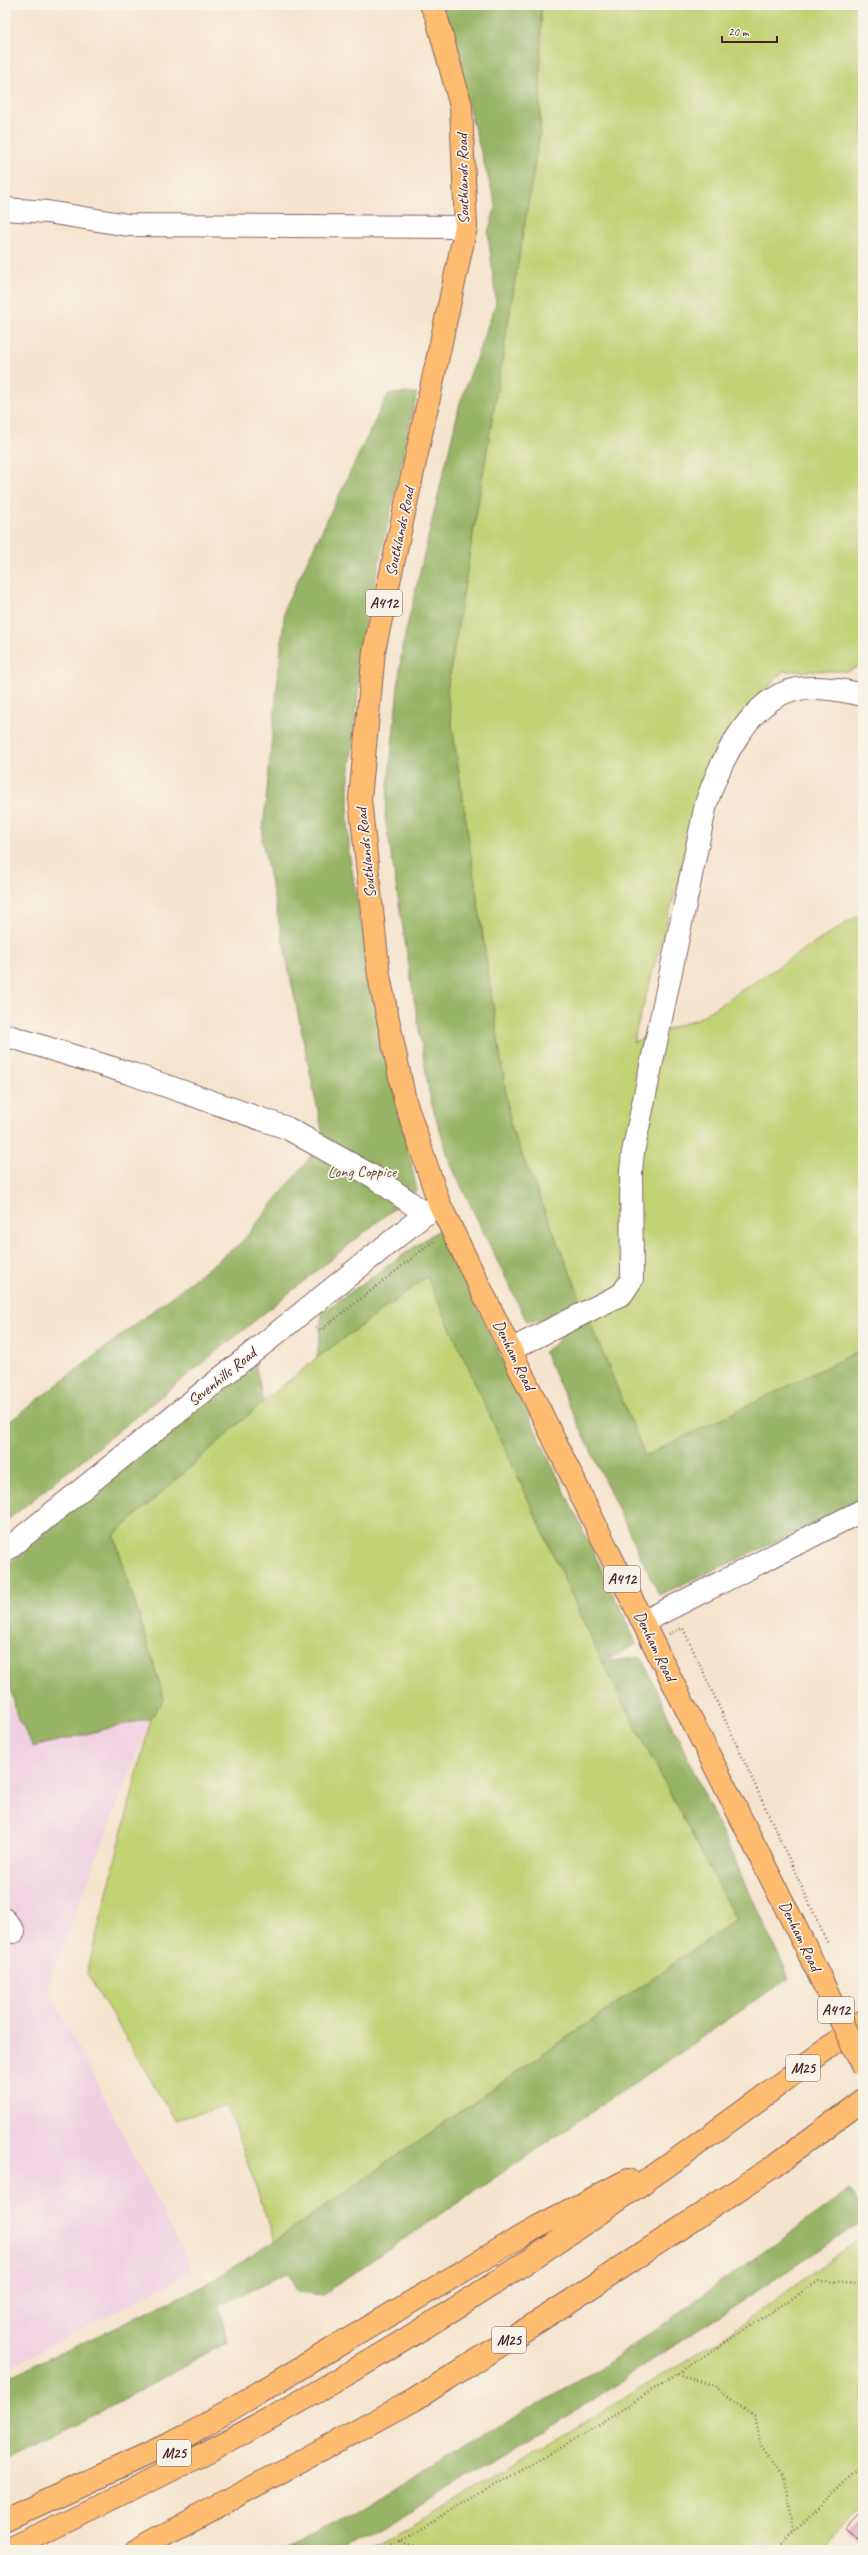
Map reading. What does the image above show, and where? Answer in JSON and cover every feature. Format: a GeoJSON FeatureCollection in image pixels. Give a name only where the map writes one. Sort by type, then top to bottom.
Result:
{"type":"FeatureCollection","features":[{"type":"Feature","properties":{"kind":"main road","name":"Southlands Road"},"geometry":{"type":"LineString","coordinates":[[431,5],[436,15],[461,106],[466,227],[374,651],[360,799],[379,976],[405,1101],[433,1208]]}},
{"type":"Feature","properties":{"kind":"main road","name":"Denham Road"},"geometry":{"type":"LineString","coordinates":[[433,1208],[512,1349],[643,1622],[809,1954],[863,2067]]}},
{"type":"Feature","properties":{"kind":"main road","name":"M25"},"geometry":{"type":"LineString","coordinates":[[6,2550],[168,2473],[344,2376],[547,2250],[709,2138],[863,2021]]}},
{"type":"Feature","properties":{"kind":"main road","name":"M25"},"geometry":{"type":"LineString","coordinates":[[136,2550],[414,2400],[569,2302],[774,2166],[863,2100]]}},
{"type":"Feature","properties":{"kind":"main road","name":"M25"},"geometry":{"type":"LineString","coordinates":[[5,2520],[186,2436],[537,2227],[709,2138]]}},
{"type":"Feature","properties":{"kind":"main road","name":"M25"},"geometry":{"type":"LineString","coordinates":[[5,2532],[148,2464],[344,2376]]}},
{"type":"Feature","properties":{"kind":"street"},"geometry":{"type":"LineString","coordinates":[[5,209],[47,212],[128,225],[466,227]]}},
{"type":"Feature","properties":{"kind":"street"},"geometry":{"type":"LineString","coordinates":[[512,1349],[622,1294],[632,1279],[631,1171],[633,1152],[706,804],[715,775],[752,716],[773,699],[796,690],[825,687],[863,696]]}},
{"type":"Feature","properties":{"kind":"street"},"geometry":{"type":"LineString","coordinates":[[5,1036],[132,1074],[287,1128],[433,1208]]}},
{"type":"Feature","properties":{"kind":"street","name":"Sevenhills Road"},"geometry":{"type":"LineString","coordinates":[[5,1551],[433,1208]]}},
{"type":"Feature","properties":{"kind":"street"},"geometry":{"type":"LineString","coordinates":[[643,1622],[863,1510]]}},
{"type":"Feature","properties":{"kind":"path"},"geometry":{"type":"LineString","coordinates":[[381,2550],[594,2428],[819,2281],[863,2283]]}},
{"type":"Feature","properties":{"kind":"path"},"geometry":{"type":"LineString","coordinates":[[676,2374],[715,2386],[754,2416],[760,2442],[782,2475],[793,2531]]}},
{"type":"Feature","properties":{"kind":"path"},"geometry":{"type":"LineString","coordinates":[[775,2550],[863,2463]]}},
{"type":"Feature","properties":{"kind":"path"},"geometry":{"type":"LineString","coordinates":[[400,2540],[429,2550]]}},
{"type":"Feature","properties":{"kind":"shaded area"},"geometry":{"type":"Polygon","coordinates":[[[5,1693],[33,1747],[151,1718],[47,1986],[193,2271],[5,2370],[5,1693]]]}},
{"type":"Feature","properties":{"kind":"green space"},"geometry":{"type":"Polygon","coordinates":[[[440,5],[541,5],[540,131],[447,691],[511,1128],[645,1456],[863,1349],[863,1502],[659,1595],[544,1352],[559,1341],[570,1316],[527,1322],[450,1163],[430,1098],[385,816],[402,648],[460,403],[496,303],[488,232],[496,206],[440,5]]]}},
{"type":"Feature","properties":{"kind":"green space"},"geometry":{"type":"Polygon","coordinates":[[[541,5],[863,5],[863,664],[849,671],[783,671],[716,746],[633,1042],[699,1018],[863,912],[863,1349],[645,1457],[511,1128],[447,691],[540,131],[541,5]]]}},
{"type":"Feature","properties":{"kind":"green space","name":"Long Coppice"},"geometry":{"type":"Polygon","coordinates":[[[417,393],[365,627],[348,788],[349,852],[373,995],[417,1190],[5,1522],[5,1425],[242,1242],[324,1140],[262,840],[285,607],[388,394],[417,393]]]}},
{"type":"Feature","properties":{"kind":"green space"},"geometry":{"type":"Polygon","coordinates":[[[440,1229],[637,1644],[603,1662],[641,1657],[789,1978],[322,2295],[298,2292],[289,2272],[219,2305],[227,2342],[88,2418],[5,2458],[5,2379],[203,2286],[275,2241],[736,1920],[602,1662],[427,1277],[317,1358],[322,1312],[440,1229]]]}},
{"type":"Feature","properties":{"kind":"green space"},"geometry":{"type":"Polygon","coordinates":[[[427,1276],[602,1662],[736,1920],[275,2241],[227,2105],[175,2120],[87,1973],[151,1718],[164,1698],[114,1535],[263,1402],[317,1358],[427,1276]]]}},
{"type":"Feature","properties":{"kind":"green space"},"geometry":{"type":"Polygon","coordinates":[[[255,1362],[263,1402],[114,1535],[164,1699],[151,1718],[33,1747],[16,1713],[5,1659],[5,1566],[255,1362]]]}},
{"type":"Feature","properties":{"kind":"green space"},"geometry":{"type":"Polygon","coordinates":[[[850,2190],[863,2210],[863,2221],[510,2454],[342,2550],[287,2550],[316,2536],[425,2469],[601,2368],[850,2190]]]}},
{"type":"Feature","properties":{"kind":"green space"},"geometry":{"type":"Polygon","coordinates":[[[863,2236],[863,2496],[821,2550],[367,2550],[464,2496],[727,2335],[863,2236]]]}},
{"type":"Feature","properties":{"kind":"building"},"geometry":{"type":"Polygon","coordinates":[[[863,2511],[863,2536],[858,2540],[846,2529],[863,2511]]]}}]}
